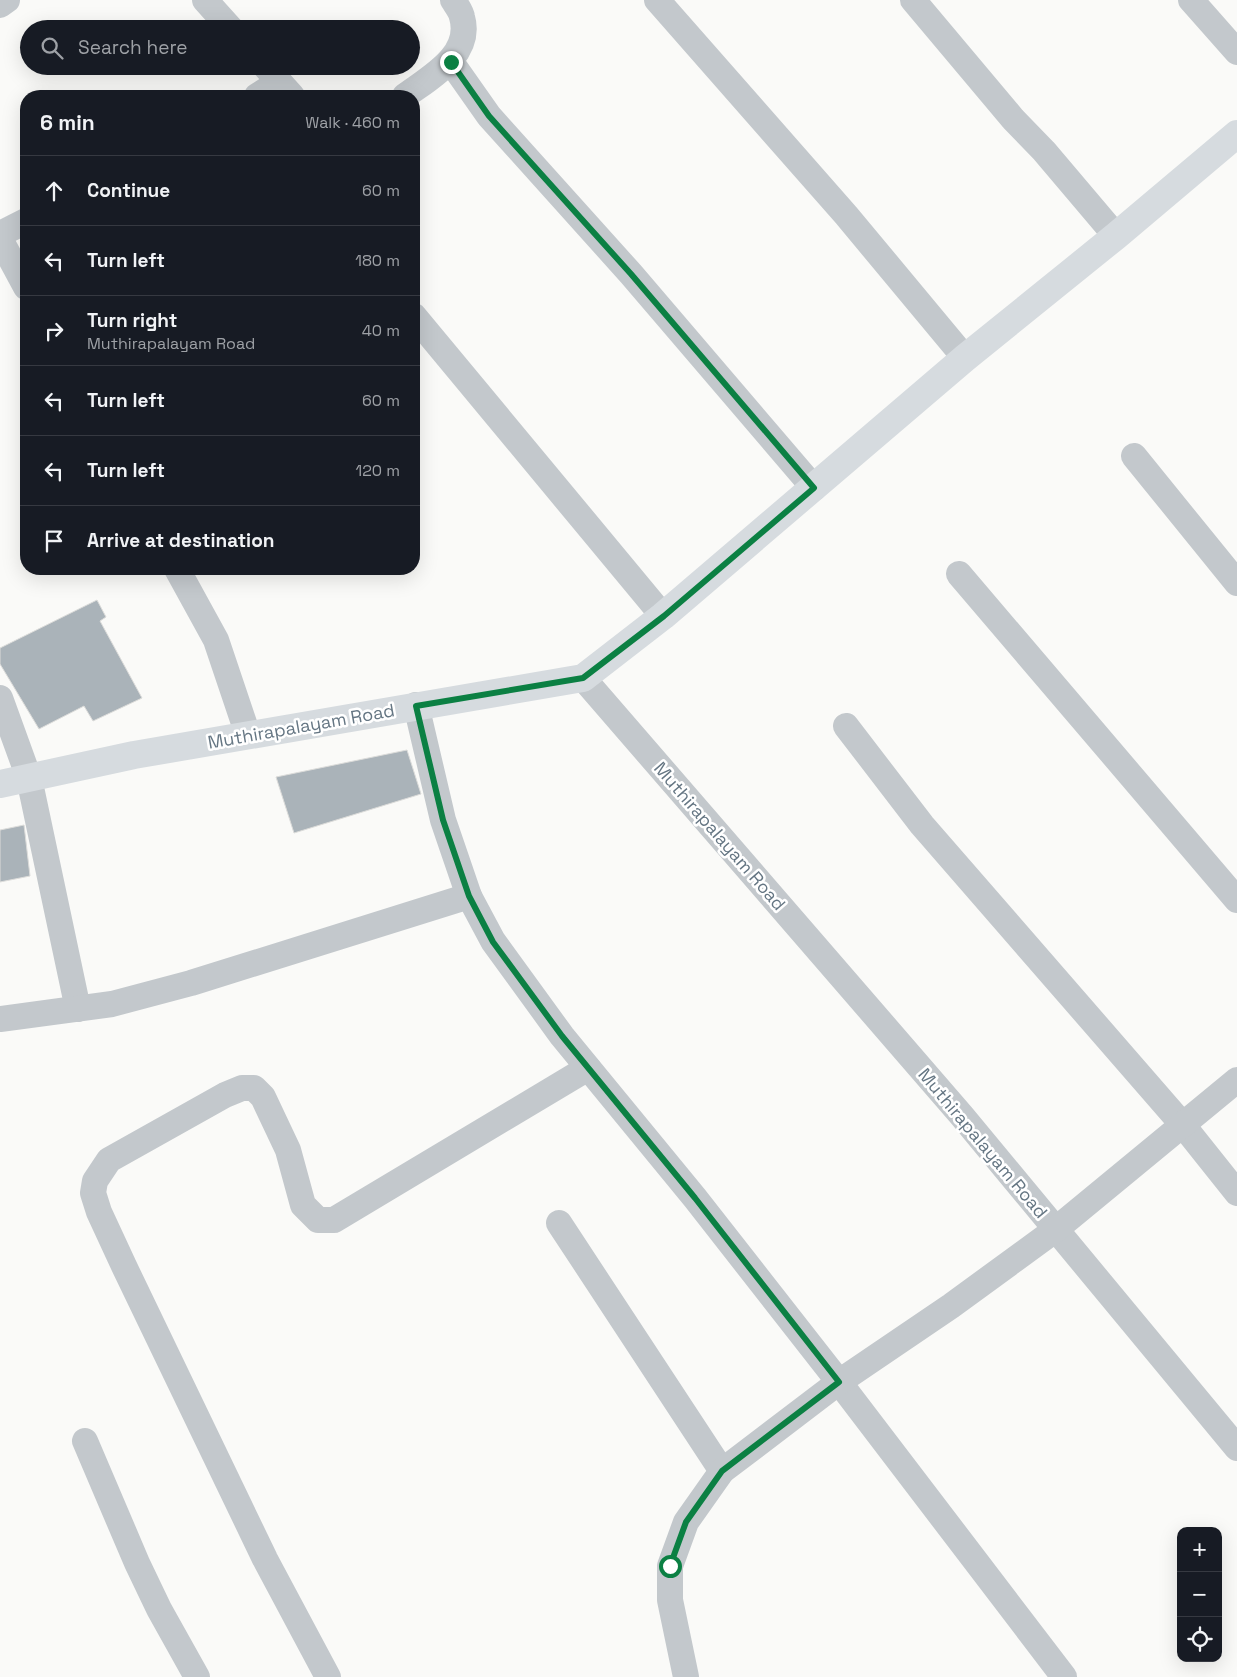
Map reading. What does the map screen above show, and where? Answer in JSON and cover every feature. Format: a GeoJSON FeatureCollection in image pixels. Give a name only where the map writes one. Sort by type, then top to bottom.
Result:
{"type":"FeatureCollection","features":[{"type":"Feature","properties":{"kind":"street"},"geometry":{"type":"LineString","coordinates":[[0,5],[7,0]]}},
{"type":"Feature","properties":{"kind":"street"},"geometry":{"type":"LineString","coordinates":[[205,0],[223,20]]}},
{"type":"Feature","properties":{"kind":"street"},"geometry":{"type":"LineString","coordinates":[[412,90],[451,62],[463,35],[462,17],[453,0]]}},
{"type":"Feature","properties":{"kind":"street"},"geometry":{"type":"LineString","coordinates":[[657,0],[846,215],[965,358]]}},
{"type":"Feature","properties":{"kind":"street"},"geometry":{"type":"LineString","coordinates":[[914,0],[1013,119],[1044,151],[1116,236]]}},
{"type":"Feature","properties":{"kind":"street"},"geometry":{"type":"LineString","coordinates":[[1191,0],[1237,52]]}},
{"type":"Feature","properties":{"kind":"street"},"geometry":{"type":"LineString","coordinates":[[451,62],[489,116],[631,274],[814,488]]}},
{"type":"Feature","properties":{"kind":"street"},"geometry":{"type":"LineString","coordinates":[[266,90],[279,81]]}},
{"type":"Feature","properties":{"kind":"street"},"geometry":{"type":"LineString","coordinates":[[583,678],[664,616],[965,358],[1116,236],[1237,134]]}},
{"type":"Feature","properties":{"kind":"street"},"geometry":{"type":"LineString","coordinates":[[0,234],[20,224]]}},
{"type":"Feature","properties":{"kind":"street"},"geometry":{"type":"LineString","coordinates":[[0,239],[20,276]]}},
{"type":"Feature","properties":{"kind":"street"},"geometry":{"type":"LineString","coordinates":[[420,323],[664,616]]}},
{"type":"Feature","properties":{"kind":"street"},"geometry":{"type":"LineString","coordinates":[[1134,456],[1237,583]]}},
{"type":"Feature","properties":{"kind":"street"},"geometry":{"type":"LineString","coordinates":[[959,574],[1237,900]]}},
{"type":"Feature","properties":{"kind":"street"},"geometry":{"type":"LineString","coordinates":[[179,575],[216,640],[248,735]]}},
{"type":"Feature","properties":{"kind":"street","name":"Muthirapalayam Road"},"geometry":{"type":"LineString","coordinates":[[0,784],[134,755],[583,678],[962,1116],[1237,1448]]}},
{"type":"Feature","properties":{"kind":"street"},"geometry":{"type":"LineString","coordinates":[[0,698],[29,778],[78,1009]]}},
{"type":"Feature","properties":{"kind":"street"},"geometry":{"type":"LineString","coordinates":[[416,706],[443,820],[469,896],[493,942],[588,1068],[695,1198],[839,1382],[1064,1677]]}},
{"type":"Feature","properties":{"kind":"street"},"geometry":{"type":"LineString","coordinates":[[846,726],[922,825],[1182,1124],[1237,1193]]}},
{"type":"Feature","properties":{"kind":"street"},"geometry":{"type":"LineString","coordinates":[[0,1018],[112,1004],[191,983],[469,896]]}},
{"type":"Feature","properties":{"kind":"street"},"geometry":{"type":"LineString","coordinates":[[328,1677],[265,1559],[124,1266],[99,1212],[93,1193],[95,1182],[109,1160],[130,1147],[225,1094],[242,1088],[254,1088],[263,1097],[285,1142],[303,1205],[318,1220],[334,1220],[588,1068]]}},
{"type":"Feature","properties":{"kind":"street"},"geometry":{"type":"LineString","coordinates":[[686,1677],[670,1600],[670,1566],[686,1522],[722,1471],[839,1382],[951,1306],[1055,1230],[1237,1080]]}},
{"type":"Feature","properties":{"kind":"street"},"geometry":{"type":"LineString","coordinates":[[559,1223],[722,1471]]}},
{"type":"Feature","properties":{"kind":"street"},"geometry":{"type":"LineString","coordinates":[[85,1440],[141,1571],[197,1677]]}},
{"type":"Feature","properties":{"kind":"building"},"geometry":{"type":"Polygon","coordinates":[[[97,600],[106,617],[100,621],[142,698],[93,721],[84,706],[39,729],[0,664],[0,648],[97,600]]]}},
{"type":"Feature","properties":{"kind":"building"},"geometry":{"type":"Polygon","coordinates":[[[407,750],[421,794],[294,833],[276,777],[407,750]]]}},
{"type":"Feature","properties":{"kind":"building"},"geometry":{"type":"Polygon","coordinates":[[[24,825],[30,876],[0,882],[0,830],[24,825]]]}},
{"type":"Feature","properties":{"kind":"route"},"geometry":{"type":"LineString","coordinates":[[451,62],[489,116],[631,274],[814,488],[664,616],[583,678],[416,706],[443,820],[469,896],[493,942],[562,1036],[695,1198],[839,1382],[722,1471],[686,1522],[670,1566]]}}]}
